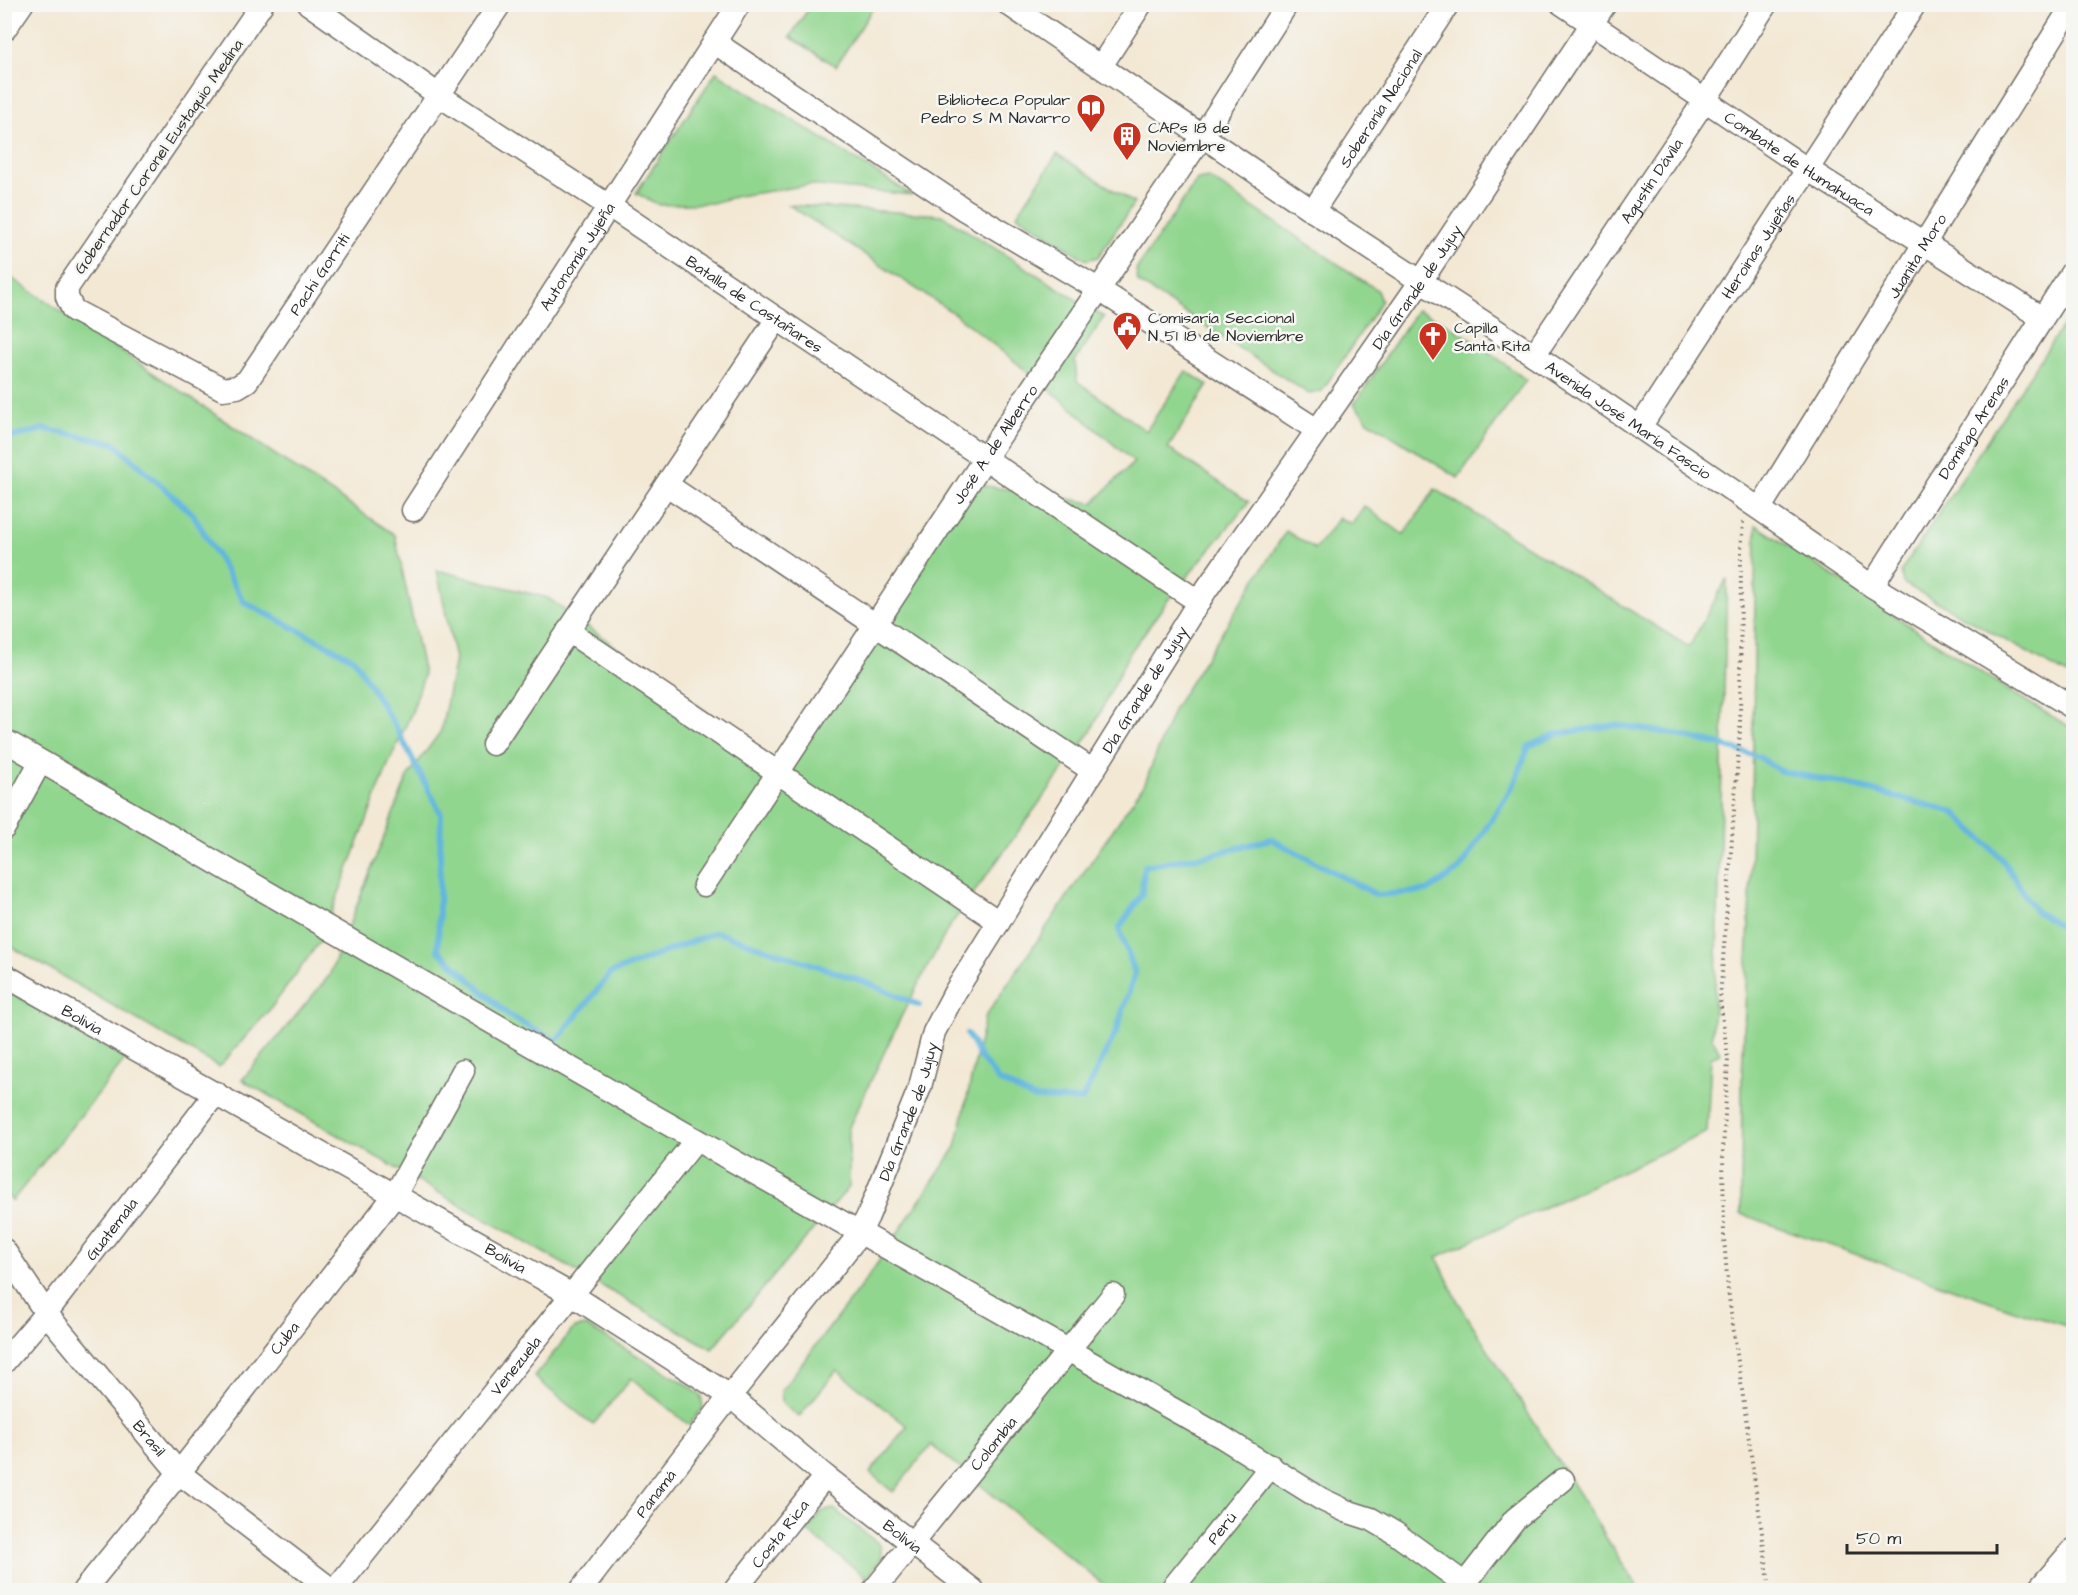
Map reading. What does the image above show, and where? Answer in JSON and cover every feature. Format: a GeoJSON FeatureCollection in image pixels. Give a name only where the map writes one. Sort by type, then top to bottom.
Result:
{"type":"FeatureCollection","features":[{"type":"Feature","properties":{"kind":"street"},"geometry":{"type":"LineString","coordinates":[[4,30],[22,4]]}},
{"type":"Feature","properties":{"kind":"street","name":"Gobernador Coronel Eustaquio Medina"},"geometry":{"type":"LineString","coordinates":[[73,310],[67,297],[67,288],[262,4]]}},
{"type":"Feature","properties":{"kind":"street","name":"Batalla de Castañares"},"geometry":{"type":"LineString","coordinates":[[309,4],[440,96],[609,206],[1199,602]]}},
{"type":"Feature","properties":{"kind":"street","name":"Pachi Gorriti"},"geometry":{"type":"LineString","coordinates":[[73,310],[223,390],[237,387],[247,381],[500,4]]}},
{"type":"Feature","properties":{"kind":"street","name":"Autonomía Jujeña"},"geometry":{"type":"LineString","coordinates":[[413,510],[739,4]]}},
{"type":"Feature","properties":{"kind":"street","name":"Avenida José María Fascio"},"geometry":{"type":"LineString","coordinates":[[1008,4],[1312,211],[1640,427],[1872,586],[2073,708]]}},
{"type":"Feature","properties":{"kind":"street"},"geometry":{"type":"LineString","coordinates":[[1101,66],[1141,4]]}},
{"type":"Feature","properties":{"kind":"street","name":"José A. de Alberro"},"geometry":{"type":"LineString","coordinates":[[704,885],[985,458],[1203,135],[1287,4]]}},
{"type":"Feature","properties":{"kind":"street","name":"Soberanía Nacional"},"geometry":{"type":"LineString","coordinates":[[1312,211],[1448,4]]}},
{"type":"Feature","properties":{"kind":"street","name":"Combate de Humahuaca"},"geometry":{"type":"LineString","coordinates":[[1562,4],[1807,169],[2042,318]]}},
{"type":"Feature","properties":{"kind":"street","name":"Día Grande de Jujuy"},"geometry":{"type":"LineString","coordinates":[[730,1396],[860,1232],[920,1087],[934,1032],[955,992],[1199,602],[1421,281],[1605,4]]}},
{"type":"Feature","properties":{"kind":"street","name":"Agustín Dávila"},"geometry":{"type":"LineString","coordinates":[[1534,356],[1705,100],[1766,4]]}},
{"type":"Feature","properties":{"kind":"street","name":"Heroinas Jujeñas"},"geometry":{"type":"LineString","coordinates":[[1640,427],[1915,4]]}},
{"type":"Feature","properties":{"kind":"street","name":"Juanita Moro"},"geometry":{"type":"LineString","coordinates":[[1760,508],[2073,4]]}},
{"type":"Feature","properties":{"kind":"street"},"geometry":{"type":"LineString","coordinates":[[714,42],[965,210],[1098,289],[1317,429]]}},
{"type":"Feature","properties":{"kind":"street","name":"Domingo Arenas"},"geometry":{"type":"LineString","coordinates":[[1872,586],[2073,269]]}},
{"type":"Feature","properties":{"kind":"street"},"geometry":{"type":"LineString","coordinates":[[493,744],[777,319]]}},
{"type":"Feature","properties":{"kind":"street"},"geometry":{"type":"LineString","coordinates":[[666,485],[1093,771]]}},
{"type":"Feature","properties":{"kind":"street"},"geometry":{"type":"LineString","coordinates":[[568,631],[999,922]]}},
{"type":"Feature","properties":{"kind":"street"},"geometry":{"type":"LineString","coordinates":[[4,740],[696,1140],[1271,1466],[1321,1499],[1346,1511],[1371,1519],[1395,1533],[1462,1587],[1515,1519],[1563,1480]]}},
{"type":"Feature","properties":{"kind":"street"},"geometry":{"type":"LineString","coordinates":[[4,828],[37,768]]}},
{"type":"Feature","properties":{"kind":"street","name":"Bolivia"},"geometry":{"type":"LineString","coordinates":[[4,975],[572,1295],[730,1396],[825,1476],[973,1590]]}},
{"type":"Feature","properties":{"kind":"street","name":"Cuba"},"geometry":{"type":"LineString","coordinates":[[84,1590],[179,1473],[395,1195],[463,1071]]}},
{"type":"Feature","properties":{"kind":"street","name":"Guatemala"},"geometry":{"type":"LineString","coordinates":[[4,1362],[46,1313],[216,1093]]}},
{"type":"Feature","properties":{"kind":"street","name":"Venezuela"},"geometry":{"type":"LineString","coordinates":[[333,1590],[696,1140]]}},
{"type":"Feature","properties":{"kind":"street","name":"Brasil"},"geometry":{"type":"LineString","coordinates":[[4,1250],[46,1313],[179,1473],[333,1590]]}},
{"type":"Feature","properties":{"kind":"street","name":"Colombia"},"geometry":{"type":"LineString","coordinates":[[874,1590],[1113,1295]]}},
{"type":"Feature","properties":{"kind":"street","name":"Panamá"},"geometry":{"type":"LineString","coordinates":[[581,1590],[730,1396]]}},
{"type":"Feature","properties":{"kind":"street","name":"Perú"},"geometry":{"type":"LineString","coordinates":[[1171,1590],[1271,1466]]}},
{"type":"Feature","properties":{"kind":"street","name":"Costa Rica"},"geometry":{"type":"LineString","coordinates":[[735,1590],[825,1476]]}},
{"type":"Feature","properties":{"kind":"street"},"geometry":{"type":"LineString","coordinates":[[2042,1590],[2073,1552]]}},
{"type":"Feature","properties":{"kind":"path"},"geometry":{"type":"LineString","coordinates":[[1760,508],[1742,523],[1740,731],[1720,1000],[1728,1059],[1723,1150],[1724,1238],[1728,1290],[1770,1590]]}},
{"type":"Feature","properties":{"kind":"green space"},"geometry":{"type":"Polygon","coordinates":[[[811,5],[875,5],[836,66],[790,37],[811,5]]]}},
{"type":"Feature","properties":{"kind":"green space"},"geometry":{"type":"Polygon","coordinates":[[[716,72],[912,195],[809,185],[738,196],[712,203],[659,205],[636,193],[716,72]]]}},
{"type":"Feature","properties":{"kind":"green space"},"geometry":{"type":"Polygon","coordinates":[[[1057,154],[1134,203],[1098,257],[1086,260],[1017,215],[1057,154]]]}},
{"type":"Feature","properties":{"kind":"green space"},"geometry":{"type":"Polygon","coordinates":[[[1209,178],[1377,290],[1381,302],[1322,391],[1309,394],[1138,282],[1136,270],[1197,180],[1209,178]]]}},
{"type":"Feature","properties":{"kind":"green space"},"geometry":{"type":"Polygon","coordinates":[[[789,205],[942,215],[1104,317],[1075,361],[1077,381],[1146,431],[1186,371],[1208,385],[1168,448],[1249,502],[1168,600],[1129,654],[1090,733],[949,927],[902,1015],[849,1127],[849,1187],[712,1349],[242,1080],[329,976],[408,776],[441,731],[455,659],[437,570],[548,598],[787,770],[950,480],[1093,503],[1134,462],[1048,388],[955,314],[789,205]]]}},
{"type":"Feature","properties":{"kind":"green space"},"geometry":{"type":"Polygon","coordinates":[[[4,273],[395,535],[424,675],[412,712],[388,765],[321,940],[271,1008],[219,1067],[5,943],[4,273]]]}},
{"type":"Feature","properties":{"kind":"green space"},"geometry":{"type":"Polygon","coordinates":[[[1417,310],[1460,332],[1526,380],[1458,478],[1368,421],[1354,404],[1417,310]]]}},
{"type":"Feature","properties":{"kind":"green space"},"geometry":{"type":"Polygon","coordinates":[[[2073,310],[2073,678],[1903,583],[1901,571],[2073,310]]]}},
{"type":"Feature","properties":{"kind":"green space"},"geometry":{"type":"Polygon","coordinates":[[[1435,489],[1689,647],[1727,578],[1717,954],[1712,1037],[1720,1053],[1711,1057],[1707,1132],[1437,1257],[1457,1300],[1639,1590],[1110,1590],[931,1445],[893,1492],[870,1473],[907,1426],[837,1370],[799,1417],[782,1403],[781,1391],[868,1277],[956,1147],[985,1017],[1145,783],[1174,708],[1286,531],[1315,549],[1339,518],[1352,524],[1364,506],[1404,535],[1435,489]]]}},
{"type":"Feature","properties":{"kind":"green space"},"geometry":{"type":"Polygon","coordinates":[[[1756,525],[2008,690],[2073,729],[2073,1328],[2020,1312],[1741,1214],[1742,1077],[1751,875],[1756,525]]]}},
{"type":"Feature","properties":{"kind":"green space"},"geometry":{"type":"Polygon","coordinates":[[[5,989],[126,1059],[12,1201],[4,1191],[5,989]]]}},
{"type":"Feature","properties":{"kind":"green space"},"geometry":{"type":"Polygon","coordinates":[[[586,1326],[687,1384],[701,1396],[703,1408],[689,1425],[631,1378],[593,1425],[534,1377],[574,1328],[586,1326]]]}},
{"type":"Feature","properties":{"kind":"green space"},"geometry":{"type":"Polygon","coordinates":[[[834,1509],[880,1545],[882,1557],[867,1578],[807,1531],[822,1511],[834,1509]]]}},
{"type":"Feature","properties":{"kind":"waterway"},"geometry":{"type":"LineString","coordinates":[[4,439],[44,429],[114,443],[193,514],[244,602],[354,659],[398,731],[441,814],[438,950],[508,1015],[556,1041],[611,973],[716,932],[865,982],[919,1005]]}},
{"type":"Feature","properties":{"kind":"waterway"},"geometry":{"type":"LineString","coordinates":[[967,1034],[980,1057],[998,1080],[1033,1098],[1082,1100],[1116,1032],[1135,973],[1119,929],[1142,894],[1144,866],[1210,855],[1271,839],[1377,895],[1427,891],[1460,869],[1514,784],[1529,746],[1556,734],[1615,725],[1669,733],[1718,744],[1759,757],[1780,771],[1842,783],[1954,812],[2003,860],[2035,911],[2074,934]]}},
{"type":"Feature","properties":{"kind":"place","name":"Biblioteca Popular Pedro S M Navarro"},"geometry":{"type":"Point","coordinates":[1091,134]}},
{"type":"Feature","properties":{"kind":"place","name":"CAPs 18 de Noviembre"},"geometry":{"type":"Point","coordinates":[1127,162]}},
{"type":"Feature","properties":{"kind":"place","name":"Comisaría Seccional N 51 18 de Noviembre"},"geometry":{"type":"Point","coordinates":[1127,352]}},
{"type":"Feature","properties":{"kind":"place","name":"Capilla Santa Rita"},"geometry":{"type":"Point","coordinates":[1433,362]}}]}
